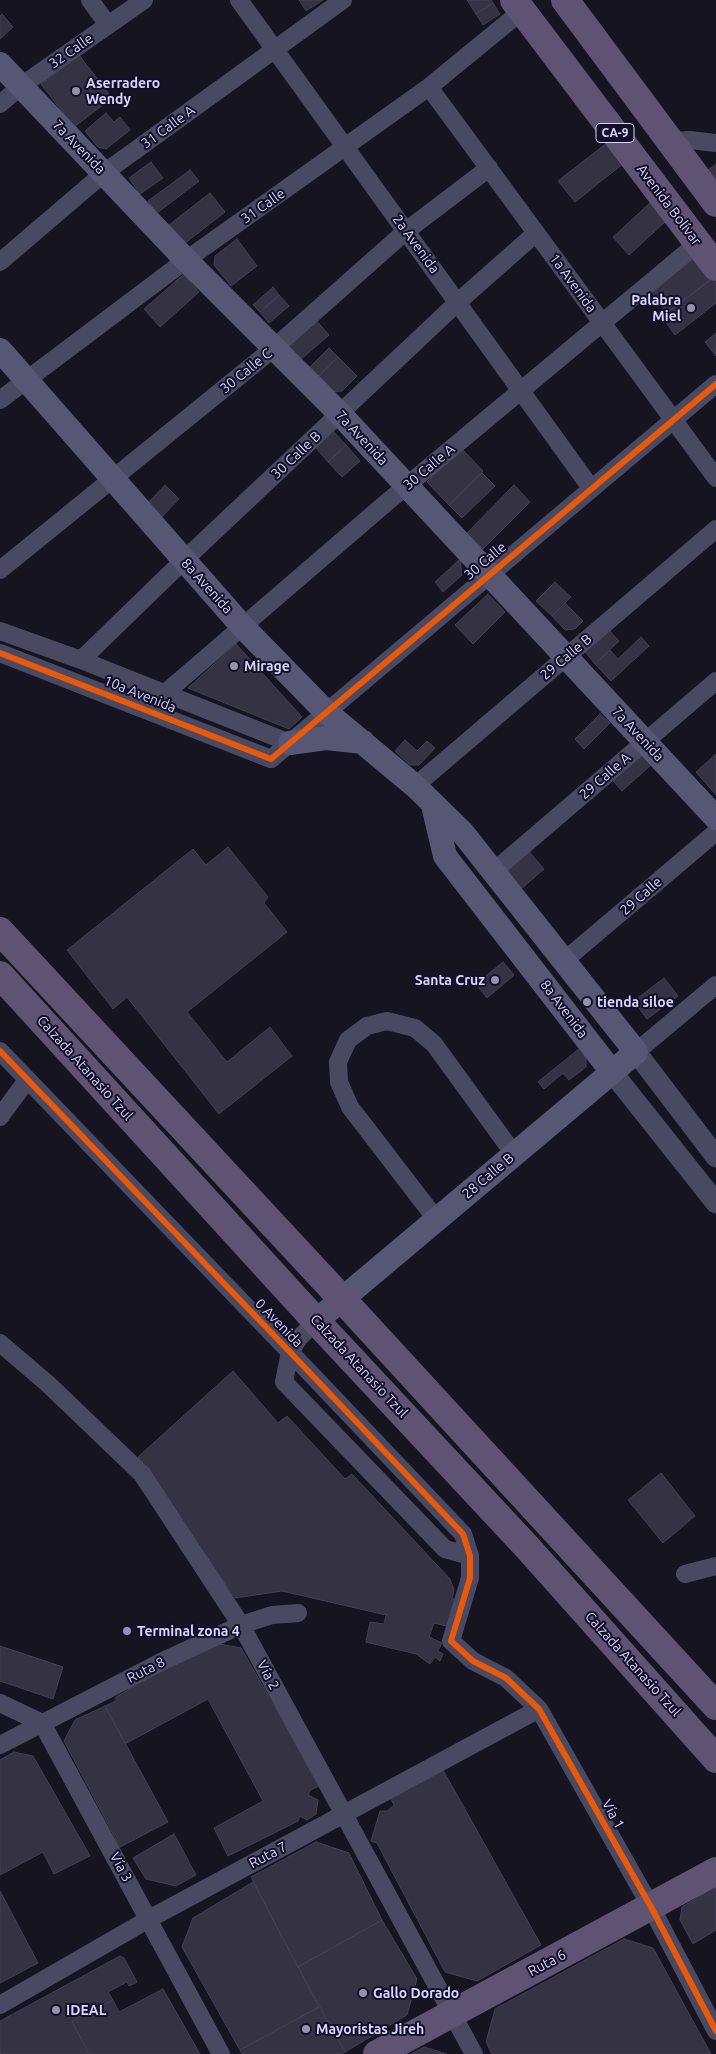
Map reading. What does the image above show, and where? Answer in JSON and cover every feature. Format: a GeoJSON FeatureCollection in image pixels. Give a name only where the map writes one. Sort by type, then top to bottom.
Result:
{"type":"FeatureCollection","features":[{"type":"Feature","properties":{"kind":"main road","name":"CA-9"},"geometry":{"type":"LineString","coordinates":[[566,0],[716,202]]}},
{"type":"Feature","properties":{"kind":"main road","name":"Avenida Bolívar"},"geometry":{"type":"LineString","coordinates":[[519,5],[716,267]]}},
{"type":"Feature","properties":{"kind":"main road","name":"7a Avenida"},"geometry":{"type":"LineString","coordinates":[[0,64],[186,260],[340,414],[716,818]]}},
{"type":"Feature","properties":{"kind":"main road","name":"8a Avenida"},"geometry":{"type":"LineString","coordinates":[[0,350],[242,626],[326,712],[415,786],[462,832],[636,1052]]}},
{"type":"Feature","properties":{"kind":"main road"},"geometry":{"type":"LineString","coordinates":[[290,743],[326,738],[363,742]]}},
{"type":"Feature","properties":{"kind":"main road","name":"8a Avenida"},"geometry":{"type":"LineString","coordinates":[[433,805],[446,856],[612,1072]]}},
{"type":"Feature","properties":{"kind":"main road"},"geometry":{"type":"LineString","coordinates":[[0,931],[716,1706]]}},
{"type":"Feature","properties":{"kind":"main road","name":"Calzada Atanasio Tzul"},"geometry":{"type":"LineString","coordinates":[[0,975],[316,1321],[527,1547],[716,1759]]}},
{"type":"Feature","properties":{"kind":"main road","name":"28 Calle B"},"geometry":{"type":"LineString","coordinates":[[316,1321],[636,1052]]}},
{"type":"Feature","properties":{"kind":"main road","name":"Ruta 6"},"geometry":{"type":"LineString","coordinates":[[377,2054],[716,1872]]}},
{"type":"Feature","properties":{"kind":"street"},"geometry":{"type":"LineString","coordinates":[[90,0],[108,25]]}},
{"type":"Feature","properties":{"kind":"street","name":"32 Calle"},"geometry":{"type":"LineString","coordinates":[[0,104],[21,86],[144,0]]}},
{"type":"Feature","properties":{"kind":"street","name":"2a Avenida"},"geometry":{"type":"LineString","coordinates":[[239,0],[347,147],[591,488]]}},
{"type":"Feature","properties":{"kind":"street","name":"31 Calle A"},"geometry":{"type":"LineString","coordinates":[[0,262],[104,173],[343,0]]}},
{"type":"Feature","properties":{"kind":"street","name":"31 Calle"},"geometry":{"type":"LineString","coordinates":[[0,400],[186,260],[429,88],[519,5]]}},
{"type":"Feature","properties":{"kind":"street","name":"1a Avenida"},"geometry":{"type":"LineString","coordinates":[[429,88],[716,478]]}},
{"type":"Feature","properties":{"kind":"street"},"geometry":{"type":"LineString","coordinates":[[670,142],[690,140],[716,143]]}},
{"type":"Feature","properties":{"kind":"street","name":"30 Calle C"},"geometry":{"type":"LineString","coordinates":[[0,570],[274,348],[406,231],[489,168]]}},
{"type":"Feature","properties":{"kind":"street","name":"30 Calle B"},"geometry":{"type":"LineString","coordinates":[[81,660],[184,560],[458,302],[536,233]]}},
{"type":"Feature","properties":{"kind":"street","name":"30 Calle A"},"geometry":{"type":"LineString","coordinates":[[164,694],[520,390],[698,243]]}},
{"type":"Feature","properties":{"kind":"street","name":"30 Calle"},"geometry":{"type":"LineString","coordinates":[[271,759],[716,384]]}},
{"type":"Feature","properties":{"kind":"street","name":"29 Calle B"},"geometry":{"type":"LineString","coordinates":[[415,786],[716,529]]}},
{"type":"Feature","properties":{"kind":"street","name":"10a Avenida"},"geometry":{"type":"LineString","coordinates":[[0,631],[81,660],[290,743]]}},
{"type":"Feature","properties":{"kind":"street","name":"10a Avenida"},"geometry":{"type":"LineString","coordinates":[[0,652],[271,759]]}},
{"type":"Feature","properties":{"kind":"street","name":"29 Calle A"},"geometry":{"type":"LineString","coordinates":[[494,871],[716,681]]}},
{"type":"Feature","properties":{"kind":"street","name":"29 Calle"},"geometry":{"type":"LineString","coordinates":[[565,960],[716,832]]}},
{"type":"Feature","properties":{"kind":"street","name":"28 Calle B"},"geometry":{"type":"LineString","coordinates":[[636,1052],[716,985]]}},
{"type":"Feature","properties":{"kind":"street"},"geometry":{"type":"LineString","coordinates":[[436,1219],[350,1106],[339,1082],[338,1062],[348,1040],[367,1026],[387,1021],[415,1028],[434,1044],[514,1154]]}},
{"type":"Feature","properties":{"kind":"street","name":"0 Avenida"},"geometry":{"type":"LineString","coordinates":[[0,1050],[463,1534],[470,1556],[470,1578],[451,1641]]}},
{"type":"Feature","properties":{"kind":"street","name":"8a Avenida"},"geometry":{"type":"LineString","coordinates":[[636,1052],[713,1147]]}},
{"type":"Feature","properties":{"kind":"street","name":"8a Avenida"},"geometry":{"type":"LineString","coordinates":[[612,1072],[716,1204]]}},
{"type":"Feature","properties":{"kind":"street"},"geometry":{"type":"LineString","coordinates":[[0,1117],[27,1080]]}},
{"type":"Feature","properties":{"kind":"street","name":"28 Calle B"},"geometry":{"type":"LineString","coordinates":[[316,1321],[298,1338],[290,1352],[284,1382],[445,1549],[470,1556]]}},
{"type":"Feature","properties":{"kind":"street","name":"Vía 2"},"geometry":{"type":"LineString","coordinates":[[0,1343],[48,1384],[142,1474],[242,1625],[474,2054]]}},
{"type":"Feature","properties":{"kind":"street"},"geometry":{"type":"LineString","coordinates":[[686,1574],[716,1566]]}},
{"type":"Feature","properties":{"kind":"street","name":"Ruta 8"},"geometry":{"type":"LineString","coordinates":[[0,1745],[163,1660],[242,1625],[272,1615],[298,1613]]}},
{"type":"Feature","properties":{"kind":"street","name":"Vía 1"},"geometry":{"type":"LineString","coordinates":[[451,1641],[473,1661],[506,1678],[539,1709],[651,1907],[716,2032]]}},
{"type":"Feature","properties":{"kind":"street"},"geometry":{"type":"LineString","coordinates":[[0,1703],[42,1723]]}},
{"type":"Feature","properties":{"kind":"street","name":"Ruta 7"},"geometry":{"type":"LineString","coordinates":[[0,2005],[149,1919],[539,1709]]}},
{"type":"Feature","properties":{"kind":"street","name":"Vía 3"},"geometry":{"type":"LineString","coordinates":[[42,1723],[221,2054]]}},
{"type":"Feature","properties":{"kind":"building"},"geometry":{"type":"Polygon","coordinates":[[[299,0],[323,0],[306,11],[299,0]]]}},
{"type":"Feature","properties":{"kind":"building"},"geometry":{"type":"Polygon","coordinates":[[[467,0],[491,0],[493,3],[476,14],[467,0]]]}},
{"type":"Feature","properties":{"kind":"building"},"geometry":{"type":"Polygon","coordinates":[[[493,3],[500,14],[483,25],[476,14],[493,3]]]}},
{"type":"Feature","properties":{"kind":"building"},"geometry":{"type":"Polygon","coordinates":[[[2,14],[13,27],[0,39],[0,16],[2,14]]]}},
{"type":"Feature","properties":{"kind":"building","name":"Aserradero Wendy"},"geometry":{"type":"Polygon","coordinates":[[[79,55],[112,98],[74,127],[41,84],[79,55]]]}},
{"type":"Feature","properties":{"kind":"building"},"geometry":{"type":"Polygon","coordinates":[[[106,113],[114,122],[120,117],[130,130],[106,149],[98,147],[85,131],[106,113]]]}},
{"type":"Feature","properties":{"kind":"building"},"geometry":{"type":"Polygon","coordinates":[[[608,142],[624,163],[575,202],[558,181],[608,142]]]}},
{"type":"Feature","properties":{"kind":"building"},"geometry":{"type":"Polygon","coordinates":[[[151,162],[163,178],[140,194],[129,178],[151,162]]]}},
{"type":"Feature","properties":{"kind":"building"},"geometry":{"type":"Polygon","coordinates":[[[716,164],[716,181],[708,170],[716,164]]]}},
{"type":"Feature","properties":{"kind":"building"},"geometry":{"type":"Polygon","coordinates":[[[190,170],[199,181],[157,213],[148,201],[190,170]]]}},
{"type":"Feature","properties":{"kind":"building"},"geometry":{"type":"Polygon","coordinates":[[[210,193],[225,212],[184,244],[169,225],[210,193]]]}},
{"type":"Feature","properties":{"kind":"building"},"geometry":{"type":"Polygon","coordinates":[[[650,203],[666,221],[629,255],[613,237],[650,203]]]}},
{"type":"Feature","properties":{"kind":"building"},"geometry":{"type":"Polygon","coordinates":[[[237,239],[257,266],[231,286],[214,265],[215,256],[237,239]]]}},
{"type":"Feature","properties":{"kind":"building"},"geometry":{"type":"Polygon","coordinates":[[[698,255],[714,277],[667,313],[647,287],[698,255]]]}},
{"type":"Feature","properties":{"kind":"building"},"geometry":{"type":"Polygon","coordinates":[[[184,274],[199,292],[160,327],[144,309],[184,274]]]}},
{"type":"Feature","properties":{"kind":"building","name":"Palabra Miel"},"geometry":{"type":"Polygon","coordinates":[[[714,277],[716,279],[716,303],[675,335],[662,317],[714,277]]]}},
{"type":"Feature","properties":{"kind":"building"},"geometry":{"type":"Polygon","coordinates":[[[273,287],[279,295],[260,312],[253,305],[273,287]]]}},
{"type":"Feature","properties":{"kind":"building"},"geometry":{"type":"Polygon","coordinates":[[[279,295],[289,306],[269,323],[260,312],[279,295]]]}},
{"type":"Feature","properties":{"kind":"building"},"geometry":{"type":"Polygon","coordinates":[[[314,318],[329,335],[300,360],[288,346],[314,318]]]}},
{"type":"Feature","properties":{"kind":"building"},"geometry":{"type":"Polygon","coordinates":[[[716,333],[716,356],[705,342],[716,333]]]}},
{"type":"Feature","properties":{"kind":"building"},"geometry":{"type":"Polygon","coordinates":[[[329,348],[338,357],[319,376],[310,367],[329,348]]]}},
{"type":"Feature","properties":{"kind":"building"},"geometry":{"type":"Polygon","coordinates":[[[338,357],[357,376],[342,391],[335,392],[319,376],[338,357]]]}},
{"type":"Feature","properties":{"kind":"building"},"geometry":{"type":"Polygon","coordinates":[[[333,431],[346,445],[328,462],[312,443],[333,431]]]}},
{"type":"Feature","properties":{"kind":"building"},"geometry":{"type":"Polygon","coordinates":[[[346,445],[360,461],[342,477],[328,462],[346,445]]]}},
{"type":"Feature","properties":{"kind":"building"},"geometry":{"type":"Polygon","coordinates":[[[461,448],[483,471],[449,505],[427,482],[461,448]]]}},
{"type":"Feature","properties":{"kind":"building"},"geometry":{"type":"Polygon","coordinates":[[[482,473],[495,486],[462,518],[449,505],[482,473]]]}},
{"type":"Feature","properties":{"kind":"building"},"geometry":{"type":"Polygon","coordinates":[[[165,485],[179,499],[158,521],[144,507],[165,485]]]}},
{"type":"Feature","properties":{"kind":"building"},"geometry":{"type":"Polygon","coordinates":[[[514,485],[530,502],[483,549],[467,533],[514,485]]]}},
{"type":"Feature","properties":{"kind":"building"},"geometry":{"type":"Polygon","coordinates":[[[460,559],[462,575],[443,592],[435,582],[460,559]]]}},
{"type":"Feature","properties":{"kind":"building"},"geometry":{"type":"Polygon","coordinates":[[[555,582],[571,597],[552,616],[536,601],[555,582]]]}},
{"type":"Feature","properties":{"kind":"building"},"geometry":{"type":"Polygon","coordinates":[[[488,594],[505,612],[473,644],[455,625],[488,594]]]}},
{"type":"Feature","properties":{"kind":"building"},"geometry":{"type":"Polygon","coordinates":[[[565,603],[583,621],[575,629],[565,630],[552,616],[565,603]]]}},
{"type":"Feature","properties":{"kind":"building"},"geometry":{"type":"Polygon","coordinates":[[[604,625],[619,641],[595,664],[585,652],[604,625]]]}},
{"type":"Feature","properties":{"kind":"building"},"geometry":{"type":"Polygon","coordinates":[[[641,637],[649,646],[611,681],[595,664],[610,650],[618,659],[641,637]]]}},
{"type":"Feature","properties":{"kind":"building","name":"Mirage"},"geometry":{"type":"Polygon","coordinates":[[[236,644],[302,717],[289,729],[188,688],[236,644]]]}},
{"type":"Feature","properties":{"kind":"building"},"geometry":{"type":"Polygon","coordinates":[[[600,714],[610,723],[584,749],[575,739],[600,714]]]}},
{"type":"Feature","properties":{"kind":"building"},"geometry":{"type":"Polygon","coordinates":[[[405,740],[417,751],[427,741],[435,748],[419,765],[410,765],[395,751],[405,740]]]}},
{"type":"Feature","properties":{"kind":"building"},"geometry":{"type":"Polygon","coordinates":[[[637,749],[651,765],[622,791],[608,775],[637,749]]]}},
{"type":"Feature","properties":{"kind":"building"},"geometry":{"type":"Polygon","coordinates":[[[716,754],[716,795],[696,772],[716,754]]]}},
{"type":"Feature","properties":{"kind":"building"},"geometry":{"type":"Polygon","coordinates":[[[228,847],[268,897],[264,903],[287,932],[187,1012],[227,1062],[270,1027],[292,1056],[219,1114],[127,997],[113,1009],[67,950],[193,849],[206,865],[228,847]]]}},
{"type":"Feature","properties":{"kind":"building"},"geometry":{"type":"Polygon","coordinates":[[[526,848],[544,869],[521,889],[509,875],[509,863],[526,848]]]}},
{"type":"Feature","properties":{"kind":"building","name":"Santa Cruz"},"geometry":{"type":"Polygon","coordinates":[[[503,962],[514,975],[487,998],[476,984],[503,962]]]}},
{"type":"Feature","properties":{"kind":"building"},"geometry":{"type":"Polygon","coordinates":[[[664,978],[678,996],[647,1019],[634,1001],[664,978]]]}},
{"type":"Feature","properties":{"kind":"building"},"geometry":{"type":"Polygon","coordinates":[[[580,1048],[586,1055],[586,1067],[569,1080],[563,1073],[544,1089],[538,1082],[580,1048]]]}},
{"type":"Feature","properties":{"kind":"building"},"geometry":{"type":"Polygon","coordinates":[[[233,1371],[278,1423],[287,1416],[345,1479],[352,1474],[450,1579],[454,1590],[452,1598],[460,1602],[450,1627],[434,1623],[429,1637],[442,1643],[438,1651],[443,1654],[440,1661],[435,1657],[430,1664],[416,1654],[366,1642],[370,1622],[384,1624],[386,1615],[282,1591],[235,1598],[138,1457],[233,1371]]]}},
{"type":"Feature","properties":{"kind":"building"},"geometry":{"type":"Polygon","coordinates":[[[661,1473],[695,1516],[663,1543],[628,1500],[661,1473]]]}},
{"type":"Feature","properties":{"kind":"building"},"geometry":{"type":"Polygon","coordinates":[[[214,1643],[241,1648],[310,1769],[322,1785],[310,1790],[308,1795],[318,1800],[316,1814],[307,1820],[300,1816],[298,1821],[228,1856],[214,1828],[263,1801],[208,1699],[125,1744],[105,1706],[116,1701],[116,1697],[203,1646],[214,1643]]]}},
{"type":"Feature","properties":{"kind":"building"},"geometry":{"type":"Polygon","coordinates":[[[0,1646],[63,1667],[53,1699],[0,1681],[0,1646]]]}},
{"type":"Feature","properties":{"kind":"building"},"geometry":{"type":"Polygon","coordinates":[[[105,1706],[168,1822],[120,1847],[64,1741],[75,1720],[105,1706]]]}},
{"type":"Feature","properties":{"kind":"building"},"geometry":{"type":"Polygon","coordinates":[[[14,1752],[33,1756],[90,1856],[54,1874],[43,1852],[0,1875],[0,1760],[14,1752]]]}},
{"type":"Feature","properties":{"kind":"building"},"geometry":{"type":"Polygon","coordinates":[[[443,1770],[541,1945],[477,1981],[445,1972],[377,1843],[371,1841],[380,1811],[387,1811],[394,1805],[389,1795],[443,1770]]]}},
{"type":"Feature","properties":{"kind":"building"},"geometry":{"type":"Polygon","coordinates":[[[174,1834],[196,1875],[176,1886],[146,1879],[133,1858],[174,1834]]]}},
{"type":"Feature","properties":{"kind":"building"},"geometry":{"type":"Polygon","coordinates":[[[316,1842],[349,1853],[382,1920],[298,1967],[251,1877],[316,1842]]]}},
{"type":"Feature","properties":{"kind":"building"},"geometry":{"type":"Polygon","coordinates":[[[253,1882],[319,2007],[240,2050],[182,1947],[193,1918],[253,1882]]]}},
{"type":"Feature","properties":{"kind":"building"},"geometry":{"type":"Polygon","coordinates":[[[716,1886],[716,1930],[693,1944],[680,1920],[682,1907],[716,1886]]]}},
{"type":"Feature","properties":{"kind":"building"},"geometry":{"type":"Polygon","coordinates":[[[0,1891],[38,1963],[0,1983],[0,1891]]]}},
{"type":"Feature","properties":{"kind":"building","name":"Gallo Dorado"},"geometry":{"type":"Polygon","coordinates":[[[382,1920],[417,1979],[407,2015],[345,2052],[298,1967],[382,1920]]]}},
{"type":"Feature","properties":{"kind":"building"},"geometry":{"type":"Polygon","coordinates":[[[624,1939],[653,1948],[711,2054],[492,2054],[486,2042],[495,2009],[624,1939]]]}},
{"type":"Feature","properties":{"kind":"building","name":"IDEAL"},"geometry":{"type":"Polygon","coordinates":[[[120,1956],[124,1958],[137,1982],[129,1986],[127,1982],[108,1992],[113,2000],[72,2021],[89,2054],[0,2054],[0,2021],[120,1956]]]}},
{"type":"Feature","properties":{"kind":"building"},"geometry":{"type":"Polygon","coordinates":[[[163,1989],[200,2054],[89,2054],[72,2021],[113,2000],[119,2012],[163,1989]]]}},
{"type":"Feature","properties":{"kind":"building","name":"Mayoristas Jireh"},"geometry":{"type":"Polygon","coordinates":[[[319,2007],[345,2052],[341,2054],[242,2054],[240,2050],[319,2007]]]}},
{"type":"Feature","properties":{"kind":"building"},"geometry":{"type":"Polygon","coordinates":[[[424,2047],[447,2054],[411,2054],[424,2047]]]}},
{"type":"Feature","properties":{"kind":"cycle path"},"geometry":{"type":"LineString","coordinates":[[0,653],[271,759],[716,384]]}},
{"type":"Feature","properties":{"kind":"cycle path"},"geometry":{"type":"LineString","coordinates":[[0,1051],[463,1534],[470,1556],[470,1578],[451,1641],[473,1661],[506,1678],[539,1709],[651,1907],[716,2031]]}},
{"type":"Feature","properties":{"kind":"place","name":"Aserradero Wendy"},"geometry":{"type":"Point","coordinates":[76,91]}},
{"type":"Feature","properties":{"kind":"place","name":"Palabra Miel"},"geometry":{"type":"Point","coordinates":[691,308]}},
{"type":"Feature","properties":{"kind":"place","name":"Mirage"},"geometry":{"type":"Point","coordinates":[234,666]}},
{"type":"Feature","properties":{"kind":"place","name":"Santa Cruz"},"geometry":{"type":"Point","coordinates":[495,980]}},
{"type":"Feature","properties":{"kind":"place","name":"tienda siloe"},"geometry":{"type":"Point","coordinates":[587,1002]}},
{"type":"Feature","properties":{"kind":"place","name":"Terminal zona 4"},"geometry":{"type":"Point","coordinates":[127,1631]}},
{"type":"Feature","properties":{"kind":"place","name":"Gallo Dorado"},"geometry":{"type":"Point","coordinates":[363,1993]}},
{"type":"Feature","properties":{"kind":"place","name":"IDEAL"},"geometry":{"type":"Point","coordinates":[56,2010]}},
{"type":"Feature","properties":{"kind":"place","name":"Mayoristas Jireh"},"geometry":{"type":"Point","coordinates":[306,2029]}}]}
